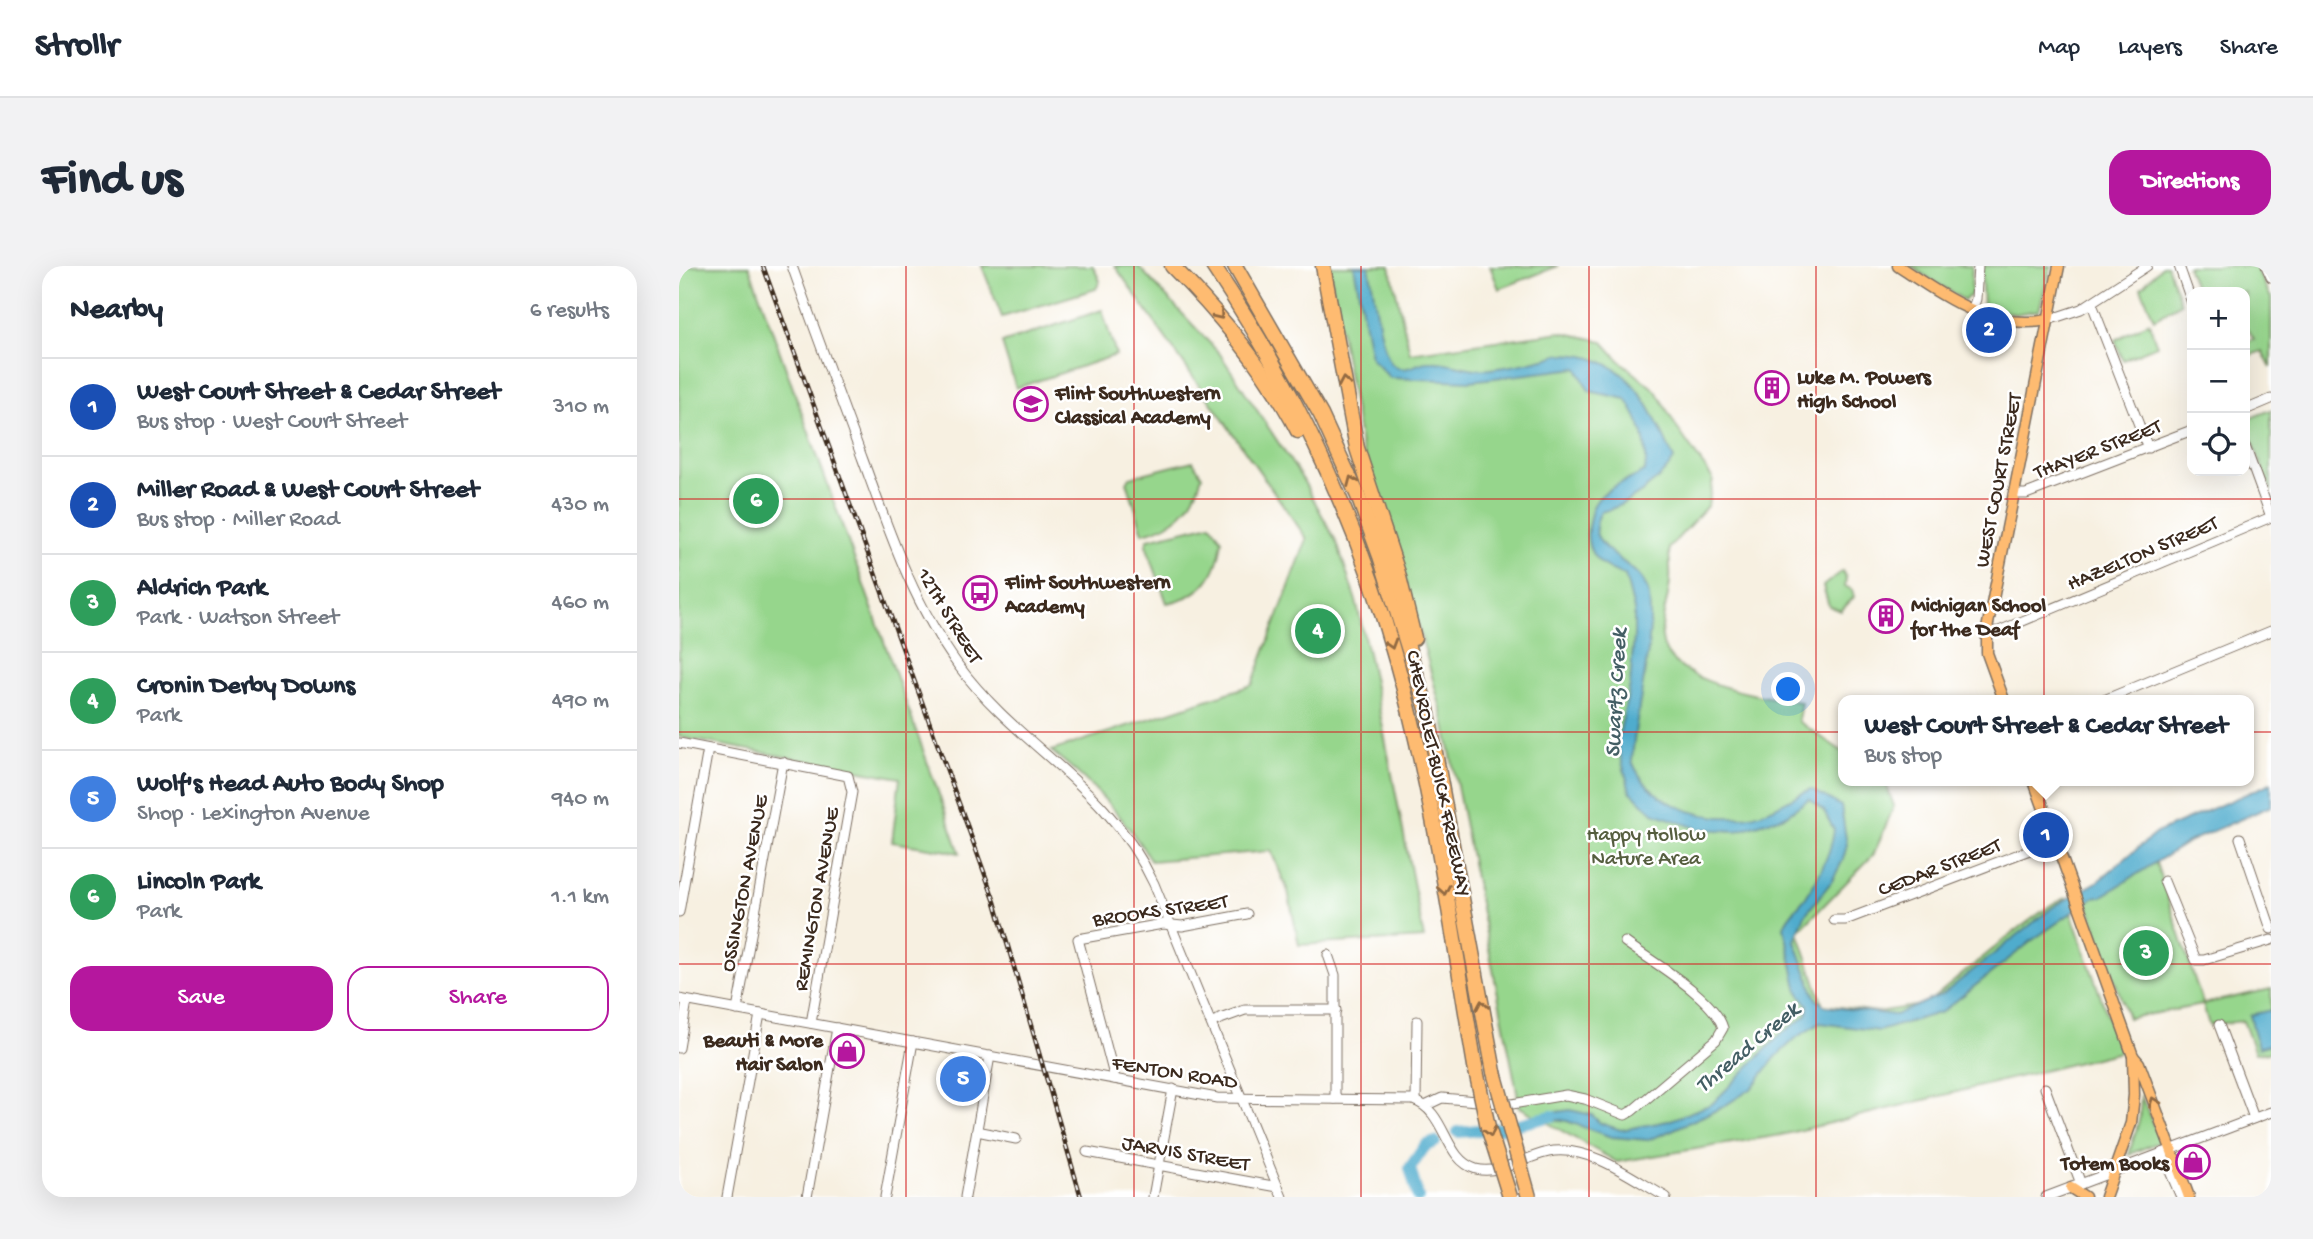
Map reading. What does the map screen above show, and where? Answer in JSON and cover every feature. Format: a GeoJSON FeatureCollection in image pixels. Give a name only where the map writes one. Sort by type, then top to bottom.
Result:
{"type":"FeatureCollection","features":[{"type":"Feature","properties":{"kind":"highway"},"geometry":{"type":"LineString","coordinates":[[1172,266],[1209,303],[1274,388],[1371,579]]}},
{"type":"Feature","properties":{"kind":"highway","name":"CHEVROLET-BUICK FREEWAY"},"geometry":{"type":"LineString","coordinates":[[1213,266],[1288,391],[1335,487],[1371,579],[1398,664],[1420,758],[1475,1066],[1488,1127],[1510,1197]]}},
{"type":"Feature","properties":{"kind":"highway","name":"CHEVROLET-BUICK FREEWAY"},"geometry":{"type":"LineString","coordinates":[[1235,266],[1284,346],[1347,470],[1380,556],[1427,709],[1494,1072],[1529,1197]]}},
{"type":"Feature","properties":{"kind":"highway"},"geometry":{"type":"LineString","coordinates":[[1323,266],[1357,447],[1408,609],[1427,709]]}},
{"type":"Feature","properties":{"kind":"main road"},"geometry":{"type":"LineString","coordinates":[[1898,266],[1972,311],[2008,321],[2048,320]]}},
{"type":"Feature","properties":{"kind":"main road","name":"WEST COURT STREET"},"geometry":{"type":"LineString","coordinates":[[2002,695],[1989,659],[1987,632],[2059,266]]}},
{"type":"Feature","properties":{"kind":"main road"},"geometry":{"type":"LineString","coordinates":[[2036,786],[2133,1056],[2139,1063],[2167,1151],[2189,1197]]}},
{"type":"Feature","properties":{"kind":"main road"},"geometry":{"type":"LineString","coordinates":[[2105,1197],[2132,1119],[2133,1056]]}},
{"type":"Feature","properties":{"kind":"main road"},"geometry":{"type":"LineString","coordinates":[[2076,1186],[2085,1197]]}},
{"type":"Feature","properties":{"kind":"street","name":"12TH STREET"},"geometry":{"type":"LineString","coordinates":[[792,266],[895,548],[934,628],[989,701],[1029,741],[1084,786],[1115,818],[1144,863],[1212,1022],[1282,1197]]}},
{"type":"Feature","properties":{"kind":"street"},"geometry":{"type":"LineString","coordinates":[[1972,311],[1976,299],[1977,266]]}},
{"type":"Feature","properties":{"kind":"street"},"geometry":{"type":"LineString","coordinates":[[2048,320],[2092,304],[2147,266]]}},
{"type":"Feature","properties":{"kind":"street"},"geometry":{"type":"LineString","coordinates":[[2179,266],[2187,289]]}},
{"type":"Feature","properties":{"kind":"street"},"geometry":{"type":"LineString","coordinates":[[2266,266],[2271,277]]}},
{"type":"Feature","properties":{"kind":"street"},"geometry":{"type":"LineString","coordinates":[[2092,304],[2148,447]]}},
{"type":"Feature","properties":{"kind":"street"},"geometry":{"type":"LineString","coordinates":[[2250,408],[2271,399]]}},
{"type":"Feature","properties":{"kind":"street","name":"THAYER STREET"},"geometry":{"type":"LineString","coordinates":[[2013,494],[2024,495],[2187,432]]}},
{"type":"Feature","properties":{"kind":"street"},"geometry":{"type":"LineString","coordinates":[[2250,460],[2271,517]]}},
{"type":"Feature","properties":{"kind":"street","name":"HAZELTON STREET"},"geometry":{"type":"LineString","coordinates":[[1987,632],[1999,631],[2271,517]]}},
{"type":"Feature","properties":{"kind":"street"},"geometry":{"type":"LineString","coordinates":[[2116,695],[2271,631]]}},
{"type":"Feature","properties":{"kind":"street"},"geometry":{"type":"LineString","coordinates":[[679,743],[783,762]]}},
{"type":"Feature","properties":{"kind":"street"},"geometry":{"type":"LineString","coordinates":[[679,912],[708,749]]}},
{"type":"Feature","properties":{"kind":"street","name":"REMINGTON AVENUE"},"geometry":{"type":"LineString","coordinates":[[783,762],[848,776],[852,792],[811,1023]]}},
{"type":"Feature","properties":{"kind":"street","name":"OSSINGTON AVENUE"},"geometry":{"type":"LineString","coordinates":[[737,1010],[783,762]]}},
{"type":"Feature","properties":{"kind":"street"},"geometry":{"type":"LineString","coordinates":[[2240,838],[2271,929]]}},
{"type":"Feature","properties":{"kind":"street","name":"CEDAR STREET"},"geometry":{"type":"LineString","coordinates":[[1834,920],[1845,920],[2056,841]]}},
{"type":"Feature","properties":{"kind":"street"},"geometry":{"type":"LineString","coordinates":[[2164,881],[2197,960],[2271,940]]}},
{"type":"Feature","properties":{"kind":"street","name":"BROOKS STREET"},"geometry":{"type":"LineString","coordinates":[[1115,1079],[1078,939],[1171,925],[1182,926],[1247,914]]}},
{"type":"Feature","properties":{"kind":"street"},"geometry":{"type":"LineString","coordinates":[[1425,1106],[1442,1098],[1512,1104],[1566,1095],[1585,1099],[1625,1115],[1632,1111],[1716,1040],[1723,1028],[1720,1016],[1707,1003],[1625,942]]}},
{"type":"Feature","properties":{"kind":"street"},"geometry":{"type":"LineString","coordinates":[[1328,955],[1335,975],[1335,1099]]}},
{"type":"Feature","properties":{"kind":"street"},"geometry":{"type":"LineString","coordinates":[[679,1048],[683,1000]]}},
{"type":"Feature","properties":{"kind":"street","name":"FENTON ROAD"},"geometry":{"type":"LineString","coordinates":[[683,1000],[1244,1100],[1416,1101],[1437,1117],[1461,1160],[1475,1168],[1492,1169],[1552,1152],[1577,1152],[1659,1196]]}},
{"type":"Feature","properties":{"kind":"street"},"geometry":{"type":"LineString","coordinates":[[1212,1022],[1245,1010],[1336,1010]]}},
{"type":"Feature","properties":{"kind":"street"},"geometry":{"type":"LineString","coordinates":[[727,1197],[760,1014]]}},
{"type":"Feature","properties":{"kind":"street"},"geometry":{"type":"LineString","coordinates":[[1416,1101],[1417,1021]]}},
{"type":"Feature","properties":{"kind":"street"},"geometry":{"type":"LineString","coordinates":[[2219,1025],[2254,1118]]}},
{"type":"Feature","properties":{"kind":"street"},"geometry":{"type":"LineString","coordinates":[[807,1197],[837,1028]]}},
{"type":"Feature","properties":{"kind":"street"},"geometry":{"type":"LineString","coordinates":[[885,1197],[913,1042]]}},
{"type":"Feature","properties":{"kind":"street"},"geometry":{"type":"LineString","coordinates":[[965,1197],[990,1056]]}},
{"type":"Feature","properties":{"kind":"street"},"geometry":{"type":"LineString","coordinates":[[2045,1088],[2076,1186]]}},
{"type":"Feature","properties":{"kind":"street"},"geometry":{"type":"LineString","coordinates":[[1153,1197],[1173,1089]]}},
{"type":"Feature","properties":{"kind":"street"},"geometry":{"type":"LineString","coordinates":[[2046,1197],[2271,1112]]}},
{"type":"Feature","properties":{"kind":"street"},"geometry":{"type":"LineString","coordinates":[[977,1131],[1016,1139]]}},
{"type":"Feature","properties":{"kind":"street"},"geometry":{"type":"LineString","coordinates":[[2167,1151],[2181,1197]]}},
{"type":"Feature","properties":{"kind":"street","name":"JARVIS STREET"},"geometry":{"type":"LineString","coordinates":[[1087,1152],[1278,1187]]}},
{"type":"Feature","properties":{"kind":"green space"},"geometry":{"type":"Polygon","coordinates":[[[679,266],[749,266],[960,853],[892,842],[900,778],[679,737],[679,266]]]}},
{"type":"Feature","properties":{"kind":"green space"},"geometry":{"type":"Polygon","coordinates":[[[982,266],[1093,266],[1100,281],[1096,289],[1002,317],[982,266]]]}},
{"type":"Feature","properties":{"kind":"green space"},"geometry":{"type":"Polygon","coordinates":[[[1115,266],[1138,266],[1220,354],[1303,480],[1337,543],[1356,601],[1370,662],[1424,938],[1299,945],[1288,891],[1271,851],[1151,861],[1130,829],[1106,801],[1051,751],[1252,685],[1307,539],[1115,266]]]}},
{"type":"Feature","properties":{"kind":"green space","name":"Happy Hollow Nature Area"},"geometry":{"type":"Polygon","coordinates":[[[1329,266],[1390,266],[1410,353],[1561,332],[1602,341],[1620,361],[1656,391],[1677,428],[1713,479],[1708,505],[1669,548],[1670,580],[1662,630],[1667,654],[1698,677],[1720,685],[1765,697],[1801,702],[1798,721],[1838,749],[1838,786],[1887,786],[1894,806],[1874,854],[1798,932],[1823,1005],[1878,1012],[1926,1004],[2010,935],[2052,904],[2066,898],[2120,1052],[1781,1135],[1617,1162],[1520,1107],[1444,720],[1404,574],[1361,446],[1329,266]]]}},
{"type":"Feature","properties":{"kind":"green space"},"geometry":{"type":"Polygon","coordinates":[[[1490,266],[1558,266],[1499,289],[1490,266]]]}},
{"type":"Feature","properties":{"kind":"green space"},"geometry":{"type":"Polygon","coordinates":[[[1910,266],[1972,266],[1971,295],[1964,300],[1910,266]]]}},
{"type":"Feature","properties":{"kind":"green space"},"geometry":{"type":"Polygon","coordinates":[[[1981,266],[2051,266],[2039,310],[2015,314],[1983,307],[1981,266]]]}},
{"type":"Feature","properties":{"kind":"green space"},"geometry":{"type":"Polygon","coordinates":[[[2162,266],[2167,266],[2181,303],[2154,319],[2141,288],[2162,266]]]}},
{"type":"Feature","properties":{"kind":"green space"},"geometry":{"type":"Polygon","coordinates":[[[2187,266],[2255,266],[2271,298],[2271,368],[2262,351],[2250,355],[2250,340],[2254,339],[2250,332],[2250,287],[2195,287],[2187,266]]]}},
{"type":"Feature","properties":{"kind":"green space"},"geometry":{"type":"Polygon","coordinates":[[[1102,310],[1116,355],[1016,388],[1002,343],[1102,310]]]}},
{"type":"Feature","properties":{"kind":"green space"},"geometry":{"type":"Polygon","coordinates":[[[2149,322],[2157,346],[2123,360],[2115,340],[2149,322]]]}},
{"type":"Feature","properties":{"kind":"green space"},"geometry":{"type":"Polygon","coordinates":[[[2271,410],[2271,492],[2250,434],[2250,418],[2271,410]]]}},
{"type":"Feature","properties":{"kind":"green space"},"geometry":{"type":"Polygon","coordinates":[[[1193,461],[1202,476],[1188,506],[1165,526],[1143,533],[1127,482],[1130,477],[1193,461]]]}},
{"type":"Feature","properties":{"kind":"green space"},"geometry":{"type":"Polygon","coordinates":[[[1211,524],[1222,540],[1217,564],[1212,573],[1199,589],[1190,595],[1167,603],[1146,545],[1148,539],[1211,524]]]}},
{"type":"Feature","properties":{"kind":"green space"},"geometry":{"type":"Polygon","coordinates":[[[1842,571],[1846,577],[1845,586],[1852,590],[1854,597],[1841,611],[1829,606],[1823,586],[1842,571]]]}},
{"type":"Feature","properties":{"kind":"green space"},"geometry":{"type":"Polygon","coordinates":[[[2154,857],[2203,1004],[2271,989],[2271,1052],[2255,1053],[2243,1021],[2209,1025],[2203,1005],[2128,1018],[2087,902],[2154,857]]]}},
{"type":"Feature","properties":{"kind":"green space"},"geometry":{"type":"Polygon","coordinates":[[[2141,1095],[2160,1142],[2129,1154],[2140,1117],[2141,1095]]]}},
{"type":"Feature","properties":{"kind":"water"},"geometry":{"type":"Polygon","coordinates":[[[1354,266],[1369,266],[1384,346],[1396,367],[1443,362],[1474,369],[1490,369],[1560,354],[1586,356],[1605,363],[1621,374],[1635,387],[1646,403],[1674,459],[1642,492],[1621,505],[1601,512],[1596,526],[1604,547],[1636,573],[1645,583],[1649,596],[1647,658],[1632,761],[1650,788],[1677,806],[1692,812],[1725,817],[1750,816],[1811,789],[1841,806],[1847,845],[1843,860],[1832,881],[1805,915],[1795,941],[1816,999],[1825,1006],[1895,1015],[1943,994],[2053,907],[2097,882],[2156,833],[2271,783],[2271,806],[2188,842],[2101,897],[2093,898],[2034,939],[1942,1012],[1879,1031],[1820,1023],[1796,1038],[1776,1057],[1751,1089],[1721,1108],[1661,1135],[1647,1140],[1611,1137],[1564,1120],[1544,1121],[1534,1115],[1570,1110],[1592,1115],[1600,1123],[1621,1130],[1668,1121],[1712,1104],[1781,1034],[1807,1015],[1808,1005],[1798,992],[1784,927],[1820,873],[1834,830],[1824,811],[1809,799],[1785,816],[1737,831],[1699,829],[1653,813],[1630,791],[1617,744],[1630,685],[1634,610],[1625,575],[1606,567],[1593,555],[1588,529],[1593,508],[1599,498],[1645,471],[1645,442],[1636,416],[1626,399],[1589,391],[1577,368],[1470,381],[1390,378],[1371,358],[1354,266]]]}},
{"type":"Feature","properties":{"kind":"water"},"geometry":{"type":"Polygon","coordinates":[[[2271,1010],[2271,1044],[2258,1048],[2250,1015],[2271,1010]]]}},
{"type":"Feature","properties":{"kind":"waterway","name":"Thread Creek"},"geometry":{"type":"LineString","coordinates":[[1458,1132],[1502,1128],[1552,1116]]}},
{"type":"Feature","properties":{"kind":"waterway","name":"Thread Creek"},"geometry":{"type":"LineString","coordinates":[[1418,1197],[1410,1168],[1425,1146],[1435,1142]]}},
{"type":"Feature","properties":{"kind":"railway"},"geometry":{"type":"LineString","coordinates":[[763,266],[995,902],[1081,1197]]}},
{"type":"Feature","properties":{"kind":"place","name":"Miller Road & West Court Street"},"geometry":{"type":"Point","coordinates":[1989,330]}},
{"type":"Feature","properties":{"kind":"place","name":"Luke M. Powers High School"},"geometry":{"type":"Point","coordinates":[1772,388]}},
{"type":"Feature","properties":{"kind":"place","name":"Flint Southwestern Classical Academy"},"geometry":{"type":"Point","coordinates":[1031,404]}},
{"type":"Feature","properties":{"kind":"place","name":"Lincoln Park"},"geometry":{"type":"Point","coordinates":[756,501]}},
{"type":"Feature","properties":{"kind":"place","name":"Flint Southwestern Academy"},"geometry":{"type":"Point","coordinates":[980,593]}},
{"type":"Feature","properties":{"kind":"place","name":"Michigan School for the Deaf"},"geometry":{"type":"Point","coordinates":[1886,616]}},
{"type":"Feature","properties":{"kind":"place","name":"Cronin Derby Downs"},"geometry":{"type":"Point","coordinates":[1318,631]}},
{"type":"Feature","properties":{"kind":"place","name":"West Court Street & Cedar Street"},"geometry":{"type":"Point","coordinates":[2046,835]}},
{"type":"Feature","properties":{"kind":"place","name":"Aldrich Park"},"geometry":{"type":"Point","coordinates":[2146,953]}},
{"type":"Feature","properties":{"kind":"place","name":"Beauti & More Hair Salon"},"geometry":{"type":"Point","coordinates":[847,1051]}},
{"type":"Feature","properties":{"kind":"place","name":"Wolf's Head Auto Body Shop"},"geometry":{"type":"Point","coordinates":[963,1079]}},
{"type":"Feature","properties":{"kind":"place","name":"Totem Books"},"geometry":{"type":"Point","coordinates":[2193,1162]}},
{"type":"Feature","properties":{"kind":"water label","name":"Swartz Creek"},"geometry":{"type":"Point","coordinates":[1614,693]}}]}
